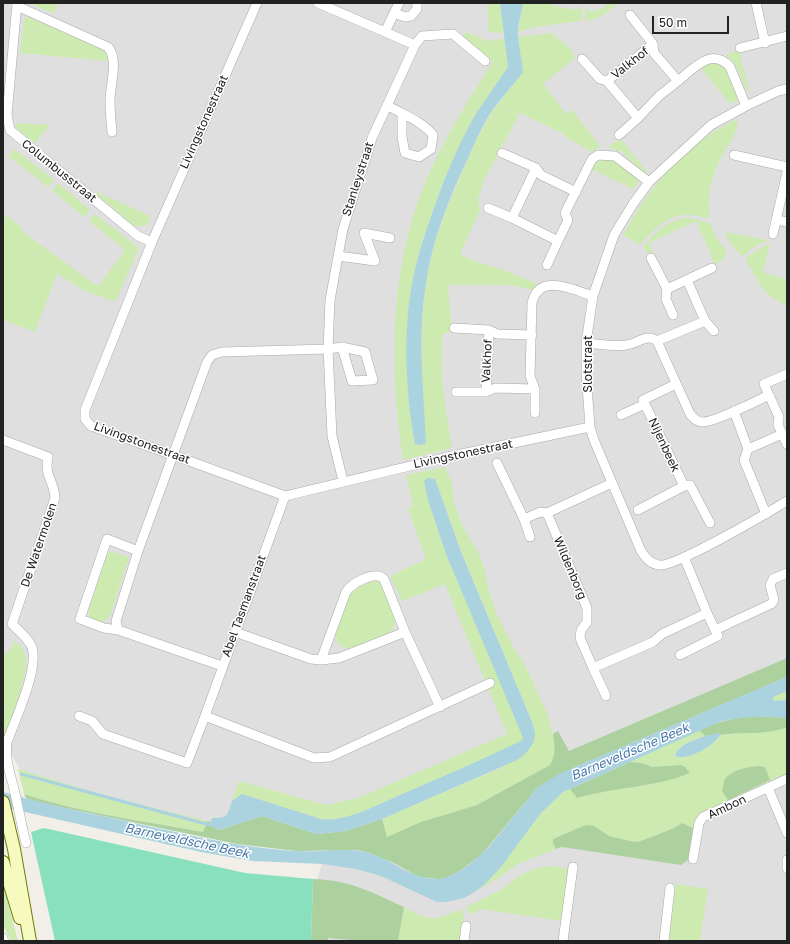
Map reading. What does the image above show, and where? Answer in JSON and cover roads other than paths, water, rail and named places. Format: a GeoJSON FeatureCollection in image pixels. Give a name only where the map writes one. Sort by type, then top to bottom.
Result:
{"type":"FeatureCollection","features":[{"type":"Feature","properties":{"kind":"main road"},"geometry":{"type":"LineString","coordinates":[[4,807],[14,849],[29,941]]}},
{"type":"Feature","properties":{"kind":"main road"},"geometry":{"type":"LineString","coordinates":[[3,862],[13,898],[29,941]]}},
{"type":"Feature","properties":{"kind":"street","name":"Livingstonestraat"},"geometry":{"type":"LineString","coordinates":[[257,3],[152,242],[85,410],[85,419],[91,426],[285,496],[343,481],[590,427]]}},
{"type":"Feature","properties":{"kind":"street"},"geometry":{"type":"LineString","coordinates":[[318,3],[415,45],[422,36],[453,34],[485,61]]}},
{"type":"Feature","properties":{"kind":"street"},"geometry":{"type":"LineString","coordinates":[[385,32],[399,3]]}},
{"type":"Feature","properties":{"kind":"street"},"geometry":{"type":"LineString","coordinates":[[394,13],[405,17],[411,16],[417,9],[416,3]]}},
{"type":"Feature","properties":{"kind":"street"},"geometry":{"type":"LineString","coordinates":[[756,3],[765,43]]}},
{"type":"Feature","properties":{"kind":"street","name":"Columbusstraat"},"geometry":{"type":"LineString","coordinates":[[112,132],[110,101],[113,63],[112,51],[108,47],[17,5],[7,115],[10,130],[138,236],[152,242]]}},
{"type":"Feature","properties":{"kind":"street","name":"Valkhof"},"geometry":{"type":"LineString","coordinates":[[630,15],[654,44],[654,53],[678,81]]}},
{"type":"Feature","properties":{"kind":"street"},"geometry":{"type":"LineString","coordinates":[[740,48],[765,43],[787,36]]}},
{"type":"Feature","properties":{"kind":"street","name":"Valkhof"},"geometry":{"type":"LineString","coordinates":[[607,81],[654,44]]}},
{"type":"Feature","properties":{"kind":"street","name":"Stanleystraat"},"geometry":{"type":"LineString","coordinates":[[343,481],[332,436],[328,349],[330,300],[343,229],[372,138],[415,45]]}},
{"type":"Feature","properties":{"kind":"street"},"geometry":{"type":"LineString","coordinates":[[619,135],[659,96],[706,60],[715,58],[726,62],[730,67],[746,106]]}},
{"type":"Feature","properties":{"kind":"street","name":"Valkhof"},"geometry":{"type":"LineString","coordinates":[[582,59],[600,79],[607,81],[638,118]]}},
{"type":"Feature","properties":{"kind":"street","name":"Slotstraat"},"geometry":{"type":"LineString","coordinates":[[787,89],[778,91],[746,106],[711,126],[649,182],[633,204],[614,235],[593,296],[586,343],[586,372],[590,427],[594,440],[641,551],[649,562],[661,566],[684,557],[766,514],[787,501]]}},
{"type":"Feature","properties":{"kind":"street"},"geometry":{"type":"LineString","coordinates":[[387,105],[426,126],[433,135],[431,149],[420,158],[405,153],[402,137],[402,114]]}},
{"type":"Feature","properties":{"kind":"street"},"geometry":{"type":"LineString","coordinates":[[502,153],[536,168],[541,175],[576,192]]}},
{"type":"Feature","properties":{"kind":"street"},"geometry":{"type":"LineString","coordinates":[[547,265],[568,220],[565,213],[592,159],[598,155],[615,156],[649,182]]}},
{"type":"Feature","properties":{"kind":"street"},"geometry":{"type":"LineString","coordinates":[[734,155],[787,167]]}},
{"type":"Feature","properties":{"kind":"street"},"geometry":{"type":"LineString","coordinates":[[512,218],[536,168]]}},
{"type":"Feature","properties":{"kind":"street"},"geometry":{"type":"LineString","coordinates":[[773,234],[787,172]]}},
{"type":"Feature","properties":{"kind":"street"},"geometry":{"type":"LineString","coordinates":[[488,208],[558,241]]}},
{"type":"Feature","properties":{"kind":"street"},"geometry":{"type":"LineString","coordinates":[[777,220],[787,222]]}},
{"type":"Feature","properties":{"kind":"street"},"geometry":{"type":"LineString","coordinates":[[338,256],[374,261],[364,233],[390,238]]}},
{"type":"Feature","properties":{"kind":"street"},"geometry":{"type":"LineString","coordinates":[[651,258],[666,289],[666,299],[673,315]]}},
{"type":"Feature","properties":{"kind":"street"},"geometry":{"type":"LineString","coordinates":[[666,289],[712,268]]}},
{"type":"Feature","properties":{"kind":"street"},"geometry":{"type":"LineString","coordinates":[[687,280],[705,321],[714,331]]}},
{"type":"Feature","properties":{"kind":"street"},"geometry":{"type":"LineString","coordinates":[[535,412],[535,389],[530,376],[532,302],[534,295],[540,288],[547,285],[556,285],[593,296]]}},
{"type":"Feature","properties":{"kind":"street"},"geometry":{"type":"LineString","coordinates":[[657,341],[705,321]]}},
{"type":"Feature","properties":{"kind":"street","name":"Valkhof"},"geometry":{"type":"LineString","coordinates":[[454,328],[489,330],[497,334],[532,335]]}},
{"type":"Feature","properties":{"kind":"street","name":"Valkhof"},"geometry":{"type":"LineString","coordinates":[[486,392],[489,330]]}},
{"type":"Feature","properties":{"kind":"street"},"geometry":{"type":"LineString","coordinates":[[586,343],[620,346],[631,344],[647,338],[653,338],[657,341],[690,414],[696,421],[704,422],[734,411],[769,395]]}},
{"type":"Feature","properties":{"kind":"street"},"geometry":{"type":"LineString","coordinates":[[118,630],[116,621],[138,551],[207,362],[212,355],[222,352],[342,348]]}},
{"type":"Feature","properties":{"kind":"street"},"geometry":{"type":"LineString","coordinates":[[787,374],[764,384],[779,417],[778,425],[787,444]]}},
{"type":"Feature","properties":{"kind":"street","name":"Nijenbeek"},"geometry":{"type":"LineString","coordinates":[[676,384],[643,400],[684,486]]}},
{"type":"Feature","properties":{"kind":"street","name":"Valkhof"},"geometry":{"type":"LineString","coordinates":[[456,392],[486,392],[495,388],[535,389]]}},
{"type":"Feature","properties":{"kind":"street","name":"Nijenbeek"},"geometry":{"type":"LineString","coordinates":[[621,415],[645,404]]}},
{"type":"Feature","properties":{"kind":"street"},"geometry":{"type":"LineString","coordinates":[[734,411],[748,449],[744,460],[766,514]]}},
{"type":"Feature","properties":{"kind":"street"},"geometry":{"type":"LineString","coordinates":[[748,449],[782,434]]}},
{"type":"Feature","properties":{"kind":"street","name":"De Watermolen"},"geometry":{"type":"LineString","coordinates":[[3,440],[48,457],[47,472],[54,486],[55,493],[55,498],[7,625]]}},
{"type":"Feature","properties":{"kind":"street"},"geometry":{"type":"LineString","coordinates":[[497,463],[524,519],[530,537]]}},
{"type":"Feature","properties":{"kind":"street"},"geometry":{"type":"LineString","coordinates":[[524,519],[540,512],[547,513],[612,483]]}},
{"type":"Feature","properties":{"kind":"street","name":"Nijenbeek"},"geometry":{"type":"LineString","coordinates":[[638,510],[684,486],[690,486],[693,488],[710,523]]}},
{"type":"Feature","properties":{"kind":"street","name":"Abel Tasmanstraat"},"geometry":{"type":"LineString","coordinates":[[80,716],[92,721],[103,734],[187,763],[285,496]]}},
{"type":"Feature","properties":{"kind":"street","name":"Wildenborg"},"geometry":{"type":"LineString","coordinates":[[547,513],[587,608],[587,622],[581,630],[580,638],[606,696]]}},
{"type":"Feature","properties":{"kind":"street"},"geometry":{"type":"LineString","coordinates":[[138,551],[107,539],[80,619],[104,628],[118,630],[222,666]]}},
{"type":"Feature","properties":{"kind":"street"},"geometry":{"type":"LineString","coordinates":[[680,655],[718,636],[684,557]]}},
{"type":"Feature","properties":{"kind":"street"},"geometry":{"type":"LineString","coordinates":[[715,630],[771,604],[774,600],[770,586],[773,579],[787,573]]}},
{"type":"Feature","properties":{"kind":"street"},"geometry":{"type":"LineString","coordinates":[[321,660],[346,592],[350,586],[374,575],[380,576],[384,579],[405,632],[440,707]]}},
{"type":"Feature","properties":{"kind":"street"},"geometry":{"type":"LineString","coordinates":[[593,668],[653,642],[662,634],[707,613]]}},
{"type":"Feature","properties":{"kind":"street"},"geometry":{"type":"LineString","coordinates":[[7,625],[29,642],[34,656],[33,666],[24,695],[7,742],[6,755],[7,766],[26,843]]}},
{"type":"Feature","properties":{"kind":"street"},"geometry":{"type":"LineString","coordinates":[[234,632],[311,659],[321,660],[339,658],[405,632]]}},
{"type":"Feature","properties":{"kind":"street"},"geometry":{"type":"LineString","coordinates":[[205,716],[314,758],[330,757],[490,683]]}},
{"type":"Feature","properties":{"kind":"street","name":"Ambon"},"geometry":{"type":"LineString","coordinates":[[693,859],[699,823],[703,817],[787,779]]}},
{"type":"Feature","properties":{"kind":"street"},"geometry":{"type":"LineString","coordinates":[[768,788],[787,833]]}},
{"type":"Feature","properties":{"kind":"street"},"geometry":{"type":"LineString","coordinates":[[787,860],[787,868]]}},
{"type":"Feature","properties":{"kind":"street"},"geometry":{"type":"LineString","coordinates":[[563,941],[573,867]]}},
{"type":"Feature","properties":{"kind":"street"},"geometry":{"type":"LineString","coordinates":[[664,941],[670,888]]}},
{"type":"Feature","properties":{"kind":"street"},"geometry":{"type":"LineString","coordinates":[[464,941],[466,926]]}},
{"type":"Feature","properties":{"kind":"water"},"geometry":{"type":"Polygon","coordinates":[[[500,3],[523,3],[518,31],[523,72],[491,112],[482,128],[454,188],[432,251],[423,303],[422,323],[422,363],[426,443],[421,445],[415,444],[409,402],[406,357],[408,312],[415,269],[439,194],[464,136],[474,117],[508,67],[500,3]]]}},
{"type":"Feature","properties":{"kind":"water"},"geometry":{"type":"Polygon","coordinates":[[[428,478],[435,479],[461,552],[532,722],[535,738],[531,746],[517,760],[382,819],[346,831],[317,834],[262,816],[219,830],[210,825],[212,818],[224,817],[228,813],[232,801],[242,794],[321,819],[341,818],[352,815],[372,808],[476,762],[521,741],[523,738],[446,554],[428,500],[424,481],[428,478]]]}},
{"type":"Feature","properties":{"kind":"water","name":"Barneveldsche Beek"},"geometry":{"type":"Polygon","coordinates":[[[787,677],[787,691],[773,697],[774,701],[787,700],[787,718],[753,717],[719,722],[563,792],[540,814],[501,867],[485,884],[464,898],[446,902],[437,902],[381,876],[356,869],[323,864],[253,861],[201,852],[3,807],[3,792],[71,809],[232,843],[290,851],[360,851],[380,857],[419,876],[429,879],[446,878],[466,867],[489,847],[538,787],[559,774],[787,677]]]}},
{"type":"Feature","properties":{"kind":"water"},"geometry":{"type":"Polygon","coordinates":[[[719,733],[720,735],[717,740],[699,752],[686,757],[675,756],[681,747],[693,740],[719,733]]]}},
{"type":"Feature","properties":{"kind":"waterway"},"geometry":{"type":"LineString","coordinates":[[21,774],[210,825],[213,823]]}}]}
